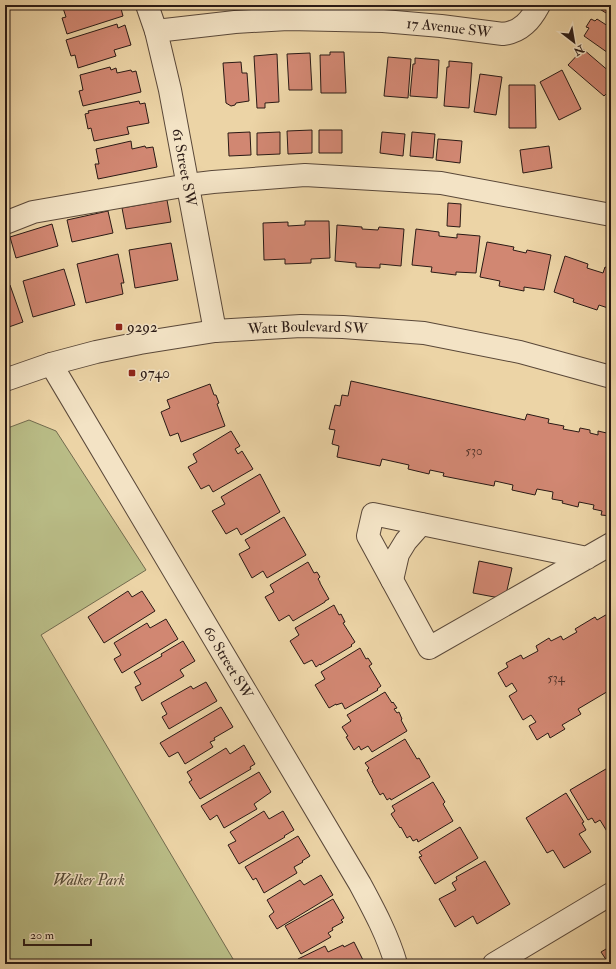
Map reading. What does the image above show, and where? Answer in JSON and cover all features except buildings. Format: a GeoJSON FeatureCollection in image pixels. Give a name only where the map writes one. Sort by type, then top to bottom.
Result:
{"type":"FeatureCollection","features":[{"type":"Feature","properties":{"kind":"street","name":"61 Street SW"},"geometry":{"type":"LineString","coordinates":[[147,5],[156,31],[170,90],[215,331]]}},
{"type":"Feature","properties":{"kind":"street","name":"17 Avenue SW"},"geometry":{"type":"LineString","coordinates":[[156,31],[235,22],[288,19],[383,21],[441,26],[503,34],[519,29],[530,19],[539,5]]}},
{"type":"Feature","properties":{"kind":"street"},"geometry":{"type":"LineString","coordinates":[[5,223],[33,212],[188,185],[305,175],[441,183],[611,215]]}},
{"type":"Feature","properties":{"kind":"street","name":"Watt Boulevard SW"},"geometry":{"type":"LineString","coordinates":[[5,380],[51,364],[96,352],[179,336],[215,331],[301,326],[343,327],[424,333],[520,352],[611,377]]}},
{"type":"Feature","properties":{"kind":"street","name":"60 Street SW"},"geometry":{"type":"LineString","coordinates":[[51,364],[360,884],[376,913],[394,955],[396,964]]}},
{"type":"Feature","properties":{"kind":"street"},"geometry":{"type":"LineString","coordinates":[[587,558],[373,514],[368,536],[429,648],[587,558],[611,544]]}},
{"type":"Feature","properties":{"kind":"street"},"geometry":{"type":"LineString","coordinates":[[392,580],[398,554],[406,541],[421,524]]}},
{"type":"Feature","properties":{"kind":"street"},"geometry":{"type":"LineString","coordinates":[[494,964],[611,894]]}},
{"type":"Feature","properties":{"kind":"green space","name":"Walker Park"},"geometry":{"type":"Polygon","coordinates":[[[29,420],[56,431],[146,570],[41,635],[236,964],[5,964],[5,429],[29,420]]]}},
{"type":"Feature","properties":{"kind":"place","name":"9292"},"geometry":{"type":"Point","coordinates":[119,327]}},
{"type":"Feature","properties":{"kind":"place","name":"9740"},"geometry":{"type":"Point","coordinates":[132,373]}}]}
